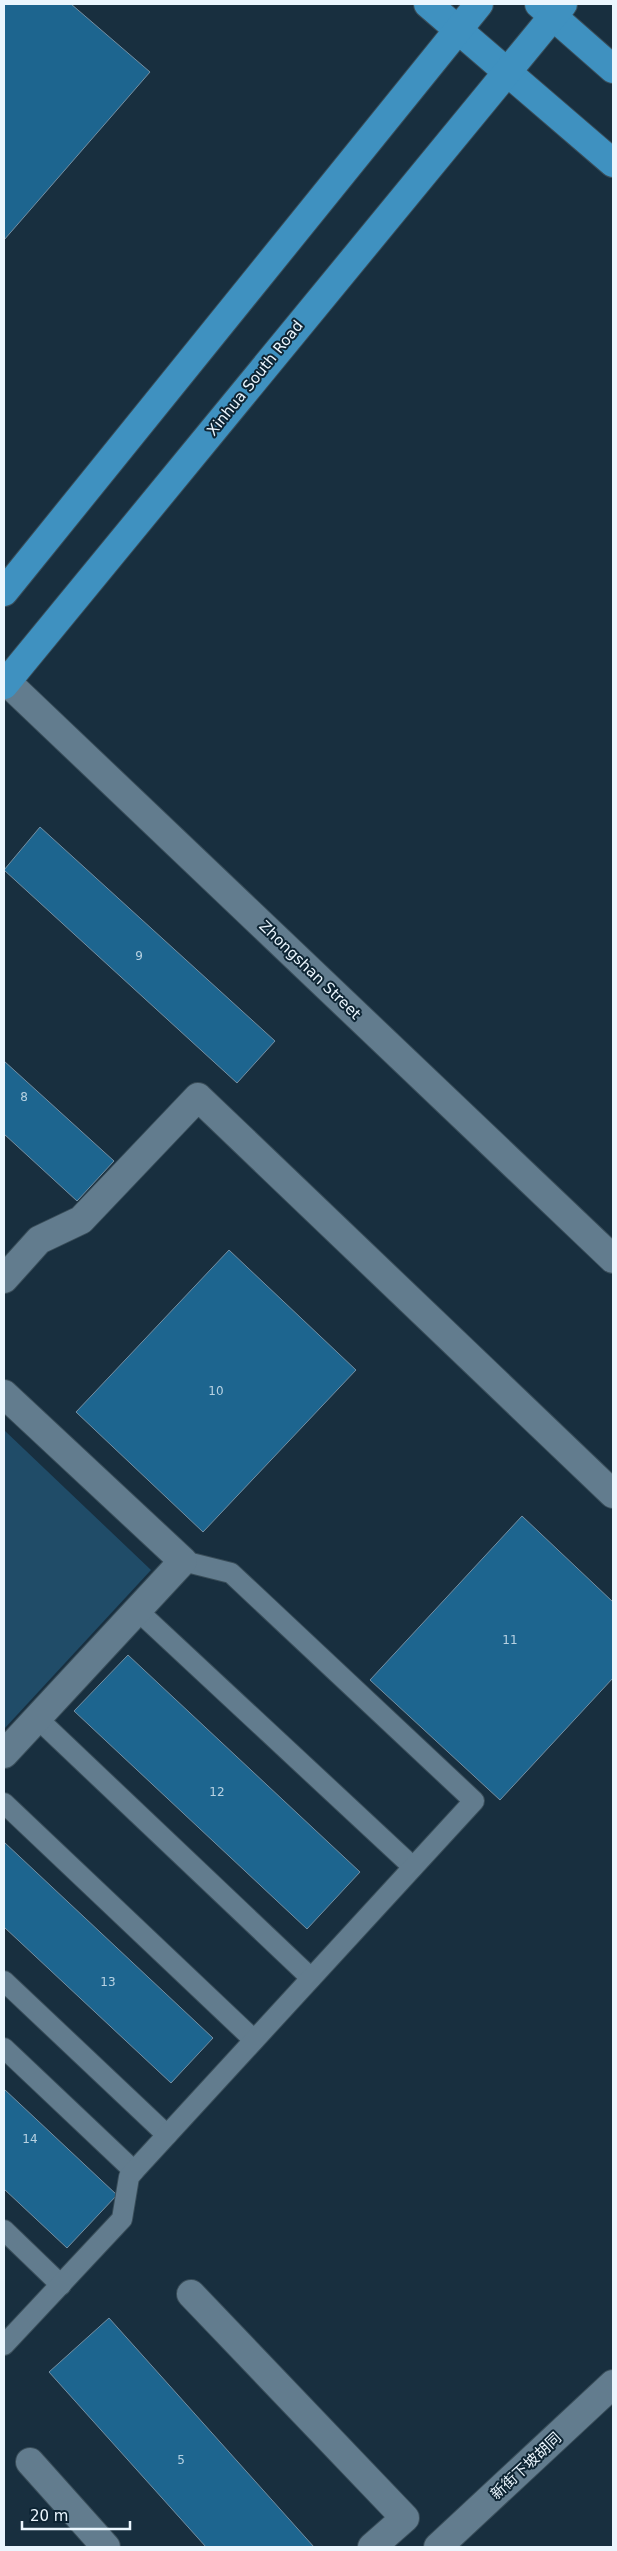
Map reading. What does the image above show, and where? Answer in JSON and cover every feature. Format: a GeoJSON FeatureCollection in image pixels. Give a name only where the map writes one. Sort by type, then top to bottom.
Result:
{"type":"FeatureCollection","features":[{"type":"Feature","properties":{"kind":"main road"},"geometry":{"type":"LineString","coordinates":[[428,4],[613,163]]}},
{"type":"Feature","properties":{"kind":"main road"},"geometry":{"type":"LineString","coordinates":[[4,592],[479,4]]}},
{"type":"Feature","properties":{"kind":"main road"},"geometry":{"type":"LineString","coordinates":[[552,8],[613,69]]}},
{"type":"Feature","properties":{"kind":"main road","name":"Xinhua South Road"},"geometry":{"type":"LineString","coordinates":[[5,683],[506,71],[552,8]]}},
{"type":"Feature","properties":{"kind":"street","name":"Zhongshan Street"},"geometry":{"type":"LineString","coordinates":[[5,683],[613,1259]]}},
{"type":"Feature","properties":{"kind":"street"},"geometry":{"type":"LineString","coordinates":[[4,1279],[39,1240],[81,1220],[198,1097],[613,1494]]}},
{"type":"Feature","properties":{"kind":"street"},"geometry":{"type":"LineString","coordinates":[[4,1394],[182,1561],[4,1754]]}},
{"type":"Feature","properties":{"kind":"street"},"geometry":{"type":"LineString","coordinates":[[191,2294],[405,2518],[372,2547]]}},
{"type":"Feature","properties":{"kind":"street","name":"新街下坡胡同"},"geometry":{"type":"LineString","coordinates":[[438,2547],[613,2384]]}},
{"type":"Feature","properties":{"kind":"street"},"geometry":{"type":"LineString","coordinates":[[30,2462],[106,2547]]}},
{"type":"Feature","properties":{"kind":"lane"},"geometry":{"type":"LineString","coordinates":[[5,2341],[122,2219],[129,2177],[134,2171],[474,1801],[231,1573],[182,1561]]}},
{"type":"Feature","properties":{"kind":"lane"},"geometry":{"type":"LineString","coordinates":[[137,1610],[413,1867]]}},
{"type":"Feature","properties":{"kind":"lane"},"geometry":{"type":"LineString","coordinates":[[36,1718],[311,1978]]}},
{"type":"Feature","properties":{"kind":"lane"},"geometry":{"type":"LineString","coordinates":[[4,1803],[254,2040]]}},
{"type":"Feature","properties":{"kind":"lane"},"geometry":{"type":"LineString","coordinates":[[4,1981],[167,2135]]}},
{"type":"Feature","properties":{"kind":"lane"},"geometry":{"type":"LineString","coordinates":[[4,2048],[134,2171]]}},
{"type":"Feature","properties":{"kind":"lane"},"geometry":{"type":"LineString","coordinates":[[4,2230],[61,2284]]}},
{"type":"Feature","properties":{"kind":"shaded area"},"geometry":{"type":"Polygon","coordinates":[[[4,1430],[151,1570],[4,1729],[4,1430]]]}},
{"type":"Feature","properties":{"kind":"building"},"geometry":{"type":"Polygon","coordinates":[[[4,4],[71,4],[150,72],[4,240],[4,4]]]}},
{"type":"Feature","properties":{"kind":"building"},"geometry":{"type":"Polygon","coordinates":[[[40,827],[275,1041],[237,1083],[4,870],[40,827]]]}},
{"type":"Feature","properties":{"kind":"building"},"geometry":{"type":"Polygon","coordinates":[[[4,1061],[114,1161],[77,1201],[4,1134],[4,1061]]]}},
{"type":"Feature","properties":{"kind":"building"},"geometry":{"type":"Polygon","coordinates":[[[229,1250],[356,1370],[203,1532],[76,1412],[229,1250]]]}},
{"type":"Feature","properties":{"kind":"building"},"geometry":{"type":"Polygon","coordinates":[[[522,1516],[613,1602],[613,1678],[500,1800],[370,1680],[522,1516]]]}},
{"type":"Feature","properties":{"kind":"building"},"geometry":{"type":"Polygon","coordinates":[[[128,1655],[360,1872],[307,1929],[74,1711],[128,1655]]]}},
{"type":"Feature","properties":{"kind":"building"},"geometry":{"type":"Polygon","coordinates":[[[4,1842],[213,2038],[171,2083],[4,1927],[4,1842]]]}},
{"type":"Feature","properties":{"kind":"building"},"geometry":{"type":"Polygon","coordinates":[[[4,2089],[117,2195],[67,2248],[4,2189],[4,2089]]]}},
{"type":"Feature","properties":{"kind":"building"},"geometry":{"type":"Polygon","coordinates":[[[109,2318],[314,2547],[206,2547],[49,2372],[109,2318]]]}}]}
